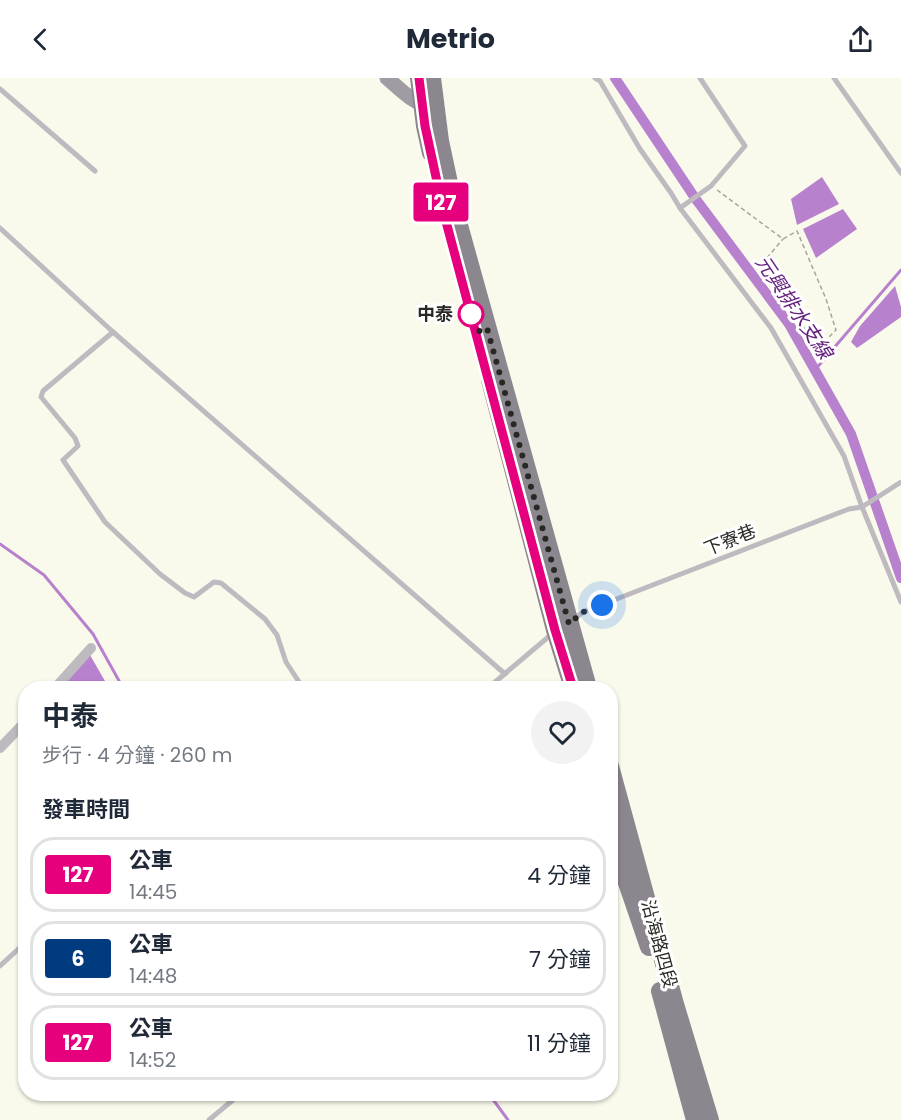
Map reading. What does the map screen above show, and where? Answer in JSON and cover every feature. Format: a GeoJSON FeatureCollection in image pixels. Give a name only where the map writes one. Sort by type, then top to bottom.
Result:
{"type":"FeatureCollection","features":[{"type":"Feature","properties":{"kind":"main road"},"geometry":{"type":"LineString","coordinates":[[419,78],[440,141],[482,330],[562,627],[572,681]]}},
{"type":"Feature","properties":{"kind":"main road"},"geometry":{"type":"LineString","coordinates":[[429,105],[432,78]]}},
{"type":"Feature","properties":{"kind":"main road"},"geometry":{"type":"LineString","coordinates":[[562,627],[585,681]]}},
{"type":"Feature","properties":{"kind":"main road","name":"沿海路四段"},"geometry":{"type":"LineString","coordinates":[[618,795],[675,1004],[710,1120]]}},
{"type":"Feature","properties":{"kind":"main road","name":"沿海路四段"},"geometry":{"type":"LineString","coordinates":[[618,853],[649,948],[695,1120]]}},
{"type":"Feature","properties":{"kind":"street"},"geometry":{"type":"LineString","coordinates":[[387,78],[409,97],[429,105]]}},
{"type":"Feature","properties":{"kind":"street"},"geometry":{"type":"LineString","coordinates":[[61,681],[91,648]]}},
{"type":"Feature","properties":{"kind":"street"},"geometry":{"type":"LineString","coordinates":[[0,748],[18,729]]}},
{"type":"Feature","properties":{"kind":"lane"},"geometry":{"type":"LineString","coordinates":[[595,78],[600,81],[640,149],[680,208],[771,328],[844,456],[901,603]]}},
{"type":"Feature","properties":{"kind":"lane"},"geometry":{"type":"LineString","coordinates":[[680,208],[711,186],[745,146],[700,78]]}},
{"type":"Feature","properties":{"kind":"lane"},"geometry":{"type":"LineString","coordinates":[[834,78],[901,173]]}},
{"type":"Feature","properties":{"kind":"lane"},"geometry":{"type":"LineString","coordinates":[[0,89],[95,171]]}},
{"type":"Feature","properties":{"kind":"lane"},"geometry":{"type":"LineString","coordinates":[[0,228],[113,332],[505,674]]}},
{"type":"Feature","properties":{"kind":"lane"},"geometry":{"type":"LineString","coordinates":[[113,332],[44,391],[41,397],[75,438],[78,446],[63,460],[105,522],[177,587],[194,597],[214,582],[221,583],[265,619],[277,636],[286,662],[298,681]]}},
{"type":"Feature","properties":{"kind":"lane","name":"下寮巷"},"geometry":{"type":"LineString","coordinates":[[496,681],[583,612],[849,509],[862,507],[901,482]]}},
{"type":"Feature","properties":{"kind":"lane"},"geometry":{"type":"LineString","coordinates":[[0,966],[18,949]]}},
{"type":"Feature","properties":{"kind":"lane"},"geometry":{"type":"LineString","coordinates":[[209,1120],[232,1101]]}},
{"type":"Feature","properties":{"kind":"path"},"geometry":{"type":"LineString","coordinates":[[711,186],[783,239]]}},
{"type":"Feature","properties":{"kind":"path"},"geometry":{"type":"LineString","coordinates":[[797,231],[826,298],[836,330],[816,350],[795,311],[760,266],[783,239],[797,231]]}},
{"type":"Feature","properties":{"kind":"shaded area"},"geometry":{"type":"Polygon","coordinates":[[[822,177],[839,204],[797,225],[791,199],[822,177]]]}},
{"type":"Feature","properties":{"kind":"shaded area"},"geometry":{"type":"Polygon","coordinates":[[[843,209],[857,229],[816,258],[803,229],[843,209]]]}},
{"type":"Feature","properties":{"kind":"shaded area"},"geometry":{"type":"Polygon","coordinates":[[[895,286],[901,307],[901,317],[857,348],[851,342],[860,326],[895,286]]]}},
{"type":"Feature","properties":{"kind":"shaded area"},"geometry":{"type":"Polygon","coordinates":[[[90,655],[105,681],[63,681],[90,655]]]}},
{"type":"Feature","properties":{"kind":"waterway","name":"元興排水支線"},"geometry":{"type":"LineString","coordinates":[[615,78],[695,198],[789,324],[851,434],[901,578]]}},
{"type":"Feature","properties":{"kind":"waterway"},"geometry":{"type":"LineString","coordinates":[[814,371],[901,270]]}},
{"type":"Feature","properties":{"kind":"waterway"},"geometry":{"type":"LineString","coordinates":[[0,544],[44,575],[93,634],[119,681]]}},
{"type":"Feature","properties":{"kind":"waterway"},"geometry":{"type":"LineString","coordinates":[[494,1101],[508,1120]]}},
{"type":"Feature","properties":{"kind":"bus line","name":"127"},"geometry":{"type":"LineString","coordinates":[[419,78],[425,126],[444,214],[555,630],[571,681]]}},
{"type":"Feature","properties":{"kind":"place","name":"中泰"},"geometry":{"type":"Point","coordinates":[471,314]}},
{"type":"Feature","properties":{"kind":"route"},"geometry":{"type":"LineString","coordinates":[[471,314],[477,332],[487,328],[569,624],[583,612],[602,605]]}}]}
